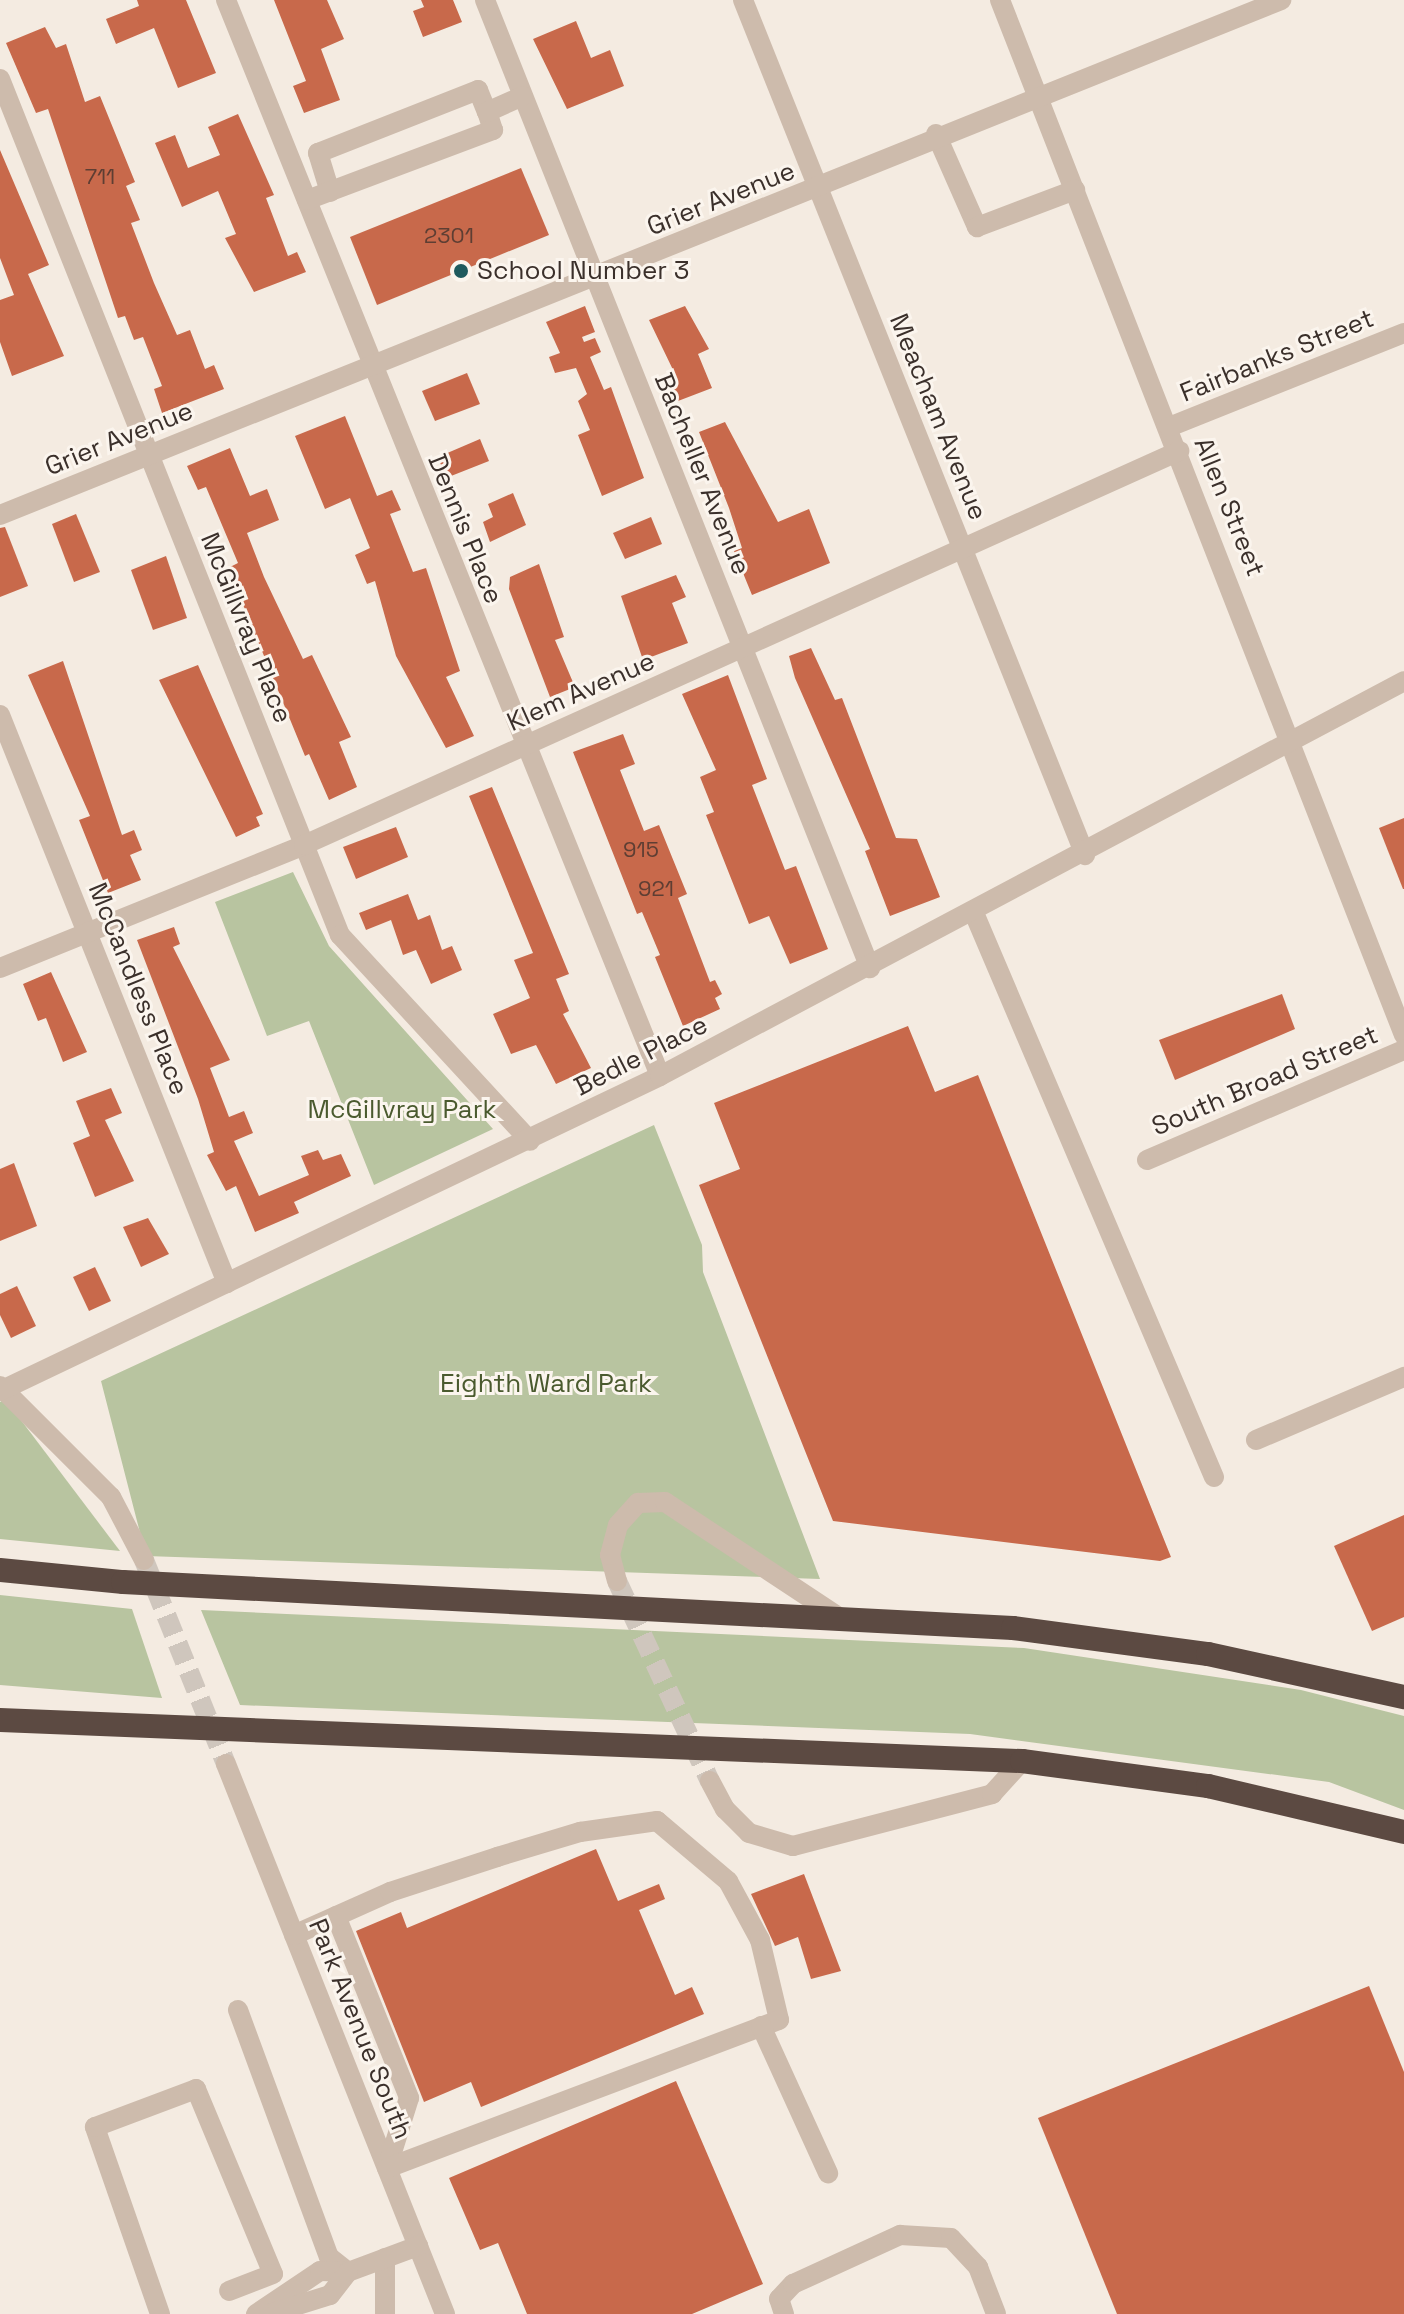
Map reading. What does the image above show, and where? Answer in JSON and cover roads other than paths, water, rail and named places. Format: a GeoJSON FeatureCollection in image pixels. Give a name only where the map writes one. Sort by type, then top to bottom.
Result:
{"type":"FeatureCollection","features":[{"type":"Feature","properties":{"kind":"highway"},"geometry":{"type":"LineString","coordinates":[[0,1570],[123,1582],[1013,1628],[1169,1647],[1404,1697]]}},
{"type":"Feature","properties":{"kind":"highway"},"geometry":{"type":"LineString","coordinates":[[0,1720],[1022,1761],[1208,1786],[1404,1832]]}},
{"type":"Feature","properties":{"kind":"street","name":"Dennis Place"},"geometry":{"type":"LineString","coordinates":[[226,0],[523,746],[660,1076]]}},
{"type":"Feature","properties":{"kind":"street","name":"Bacheller Avenue"},"geometry":{"type":"LineString","coordinates":[[485,0],[870,968]]}},
{"type":"Feature","properties":{"kind":"street","name":"Meacham Avenue"},"geometry":{"type":"LineString","coordinates":[[743,0],[1085,855]]}},
{"type":"Feature","properties":{"kind":"street","name":"Allen Street"},"geometry":{"type":"LineString","coordinates":[[1000,0],[1294,744],[1404,1035]]}},
{"type":"Feature","properties":{"kind":"street","name":"Grier Avenue"},"geometry":{"type":"LineString","coordinates":[[0,515],[150,456],[372,362],[818,189],[936,134],[1281,0]]}},
{"type":"Feature","properties":{"kind":"street","name":"McGillvray Place"},"geometry":{"type":"LineString","coordinates":[[0,79],[347,947],[530,1141]]}},
{"type":"Feature","properties":{"kind":"street"},"geometry":{"type":"LineString","coordinates":[[307,200],[330,192],[493,130],[478,90],[318,153],[330,192]]}},
{"type":"Feature","properties":{"kind":"street"},"geometry":{"type":"LineString","coordinates":[[487,112],[523,96]]}},
{"type":"Feature","properties":{"kind":"street"},"geometry":{"type":"LineString","coordinates":[[936,134],[977,227],[1075,190]]}},
{"type":"Feature","properties":{"kind":"street","name":"Fairbanks Street"},"geometry":{"type":"LineString","coordinates":[[1169,427],[1404,333]]}},
{"type":"Feature","properties":{"kind":"street","name":"Klem Avenue"},"geometry":{"type":"LineString","coordinates":[[0,968],[304,845],[1179,451]]}},
{"type":"Feature","properties":{"kind":"street","name":"Bedle Place"},"geometry":{"type":"LineString","coordinates":[[1,1389],[530,1141],[660,1076],[1085,855],[1294,744],[1404,681]]}},
{"type":"Feature","properties":{"kind":"street","name":"McCandless Place"},"geometry":{"type":"LineString","coordinates":[[0,715],[227,1283]]}},
{"type":"Feature","properties":{"kind":"street"},"geometry":{"type":"LineString","coordinates":[[974,913],[1214,1477]]}},
{"type":"Feature","properties":{"kind":"street","name":"South Broad Street"},"geometry":{"type":"LineString","coordinates":[[1147,1160],[1404,1050]]}},
{"type":"Feature","properties":{"kind":"street"},"geometry":{"type":"LineString","coordinates":[[1256,1440],[1404,1377]]}},
{"type":"Feature","properties":{"kind":"street"},"geometry":{"type":"LineString","coordinates":[[1,1389],[111,1497],[144,1560]]}},
{"type":"Feature","properties":{"kind":"street"},"geometry":{"type":"LineString","coordinates":[[617,1581],[610,1555],[618,1525],[638,1503],[665,1502],[842,1619]]}},
{"type":"Feature","properties":{"kind":"street"},"geometry":{"type":"LineString","coordinates":[[710,1781],[741,1827],[769,1843],[793,1846],[992,1794],[1022,1761]]}},
{"type":"Feature","properties":{"kind":"street","name":"Park Avenue South"},"geometry":{"type":"LineString","coordinates":[[226,1764],[445,2314]]}},
{"type":"Feature","properties":{"kind":"street"},"geometry":{"type":"LineString","coordinates":[[294,1935],[390,1892],[580,1832],[657,1821],[728,1881],[760,1940],[779,2020],[387,2168]]}},
{"type":"Feature","properties":{"kind":"street"},"geometry":{"type":"LineString","coordinates":[[336,1916],[409,2098],[387,2168]]}},
{"type":"Feature","properties":{"kind":"street"},"geometry":{"type":"LineString","coordinates":[[238,2010],[329,2257],[348,2272]]}},
{"type":"Feature","properties":{"kind":"street"},"geometry":{"type":"LineString","coordinates":[[761,2026],[828,2173]]}},
{"type":"Feature","properties":{"kind":"street"},"geometry":{"type":"LineString","coordinates":[[160,2314],[95,2127],[196,2089],[273,2274],[229,2291]]}},
{"type":"Feature","properties":{"kind":"street"},"geometry":{"type":"LineString","coordinates":[[782,2306],[793,2284],[900,2235],[951,2238],[978,2267],[996,2314]]}},
{"type":"Feature","properties":{"kind":"street"},"geometry":{"type":"LineString","coordinates":[[256,2314],[320,2271],[348,2272],[418,2246]]}},
{"type":"Feature","properties":{"kind":"street"},"geometry":{"type":"LineString","coordinates":[[385,2258],[385,2314]]}},
{"type":"Feature","properties":{"kind":"street"},"geometry":{"type":"LineString","coordinates":[[269,2314],[330,2295],[348,2272]]}},
{"type":"Feature","properties":{"kind":"tunnel"},"geometry":{"type":"LineString","coordinates":[[144,1560],[226,1764]]}},
{"type":"Feature","properties":{"kind":"tunnel"},"geometry":{"type":"LineString","coordinates":[[617,1581],[710,1781]]}},
{"type":"Feature","properties":{"kind":"place","name":"School Number 3"},"geometry":{"type":"Point","coordinates":[461,271]}},
{"type":"Feature","properties":{"kind":"park label","name":"McGillvray Park"},"geometry":{"type":"Point","coordinates":[402,1110]}},
{"type":"Feature","properties":{"kind":"park label","name":"Eighth Ward Park"},"geometry":{"type":"Point","coordinates":[546,1384]}}]}
